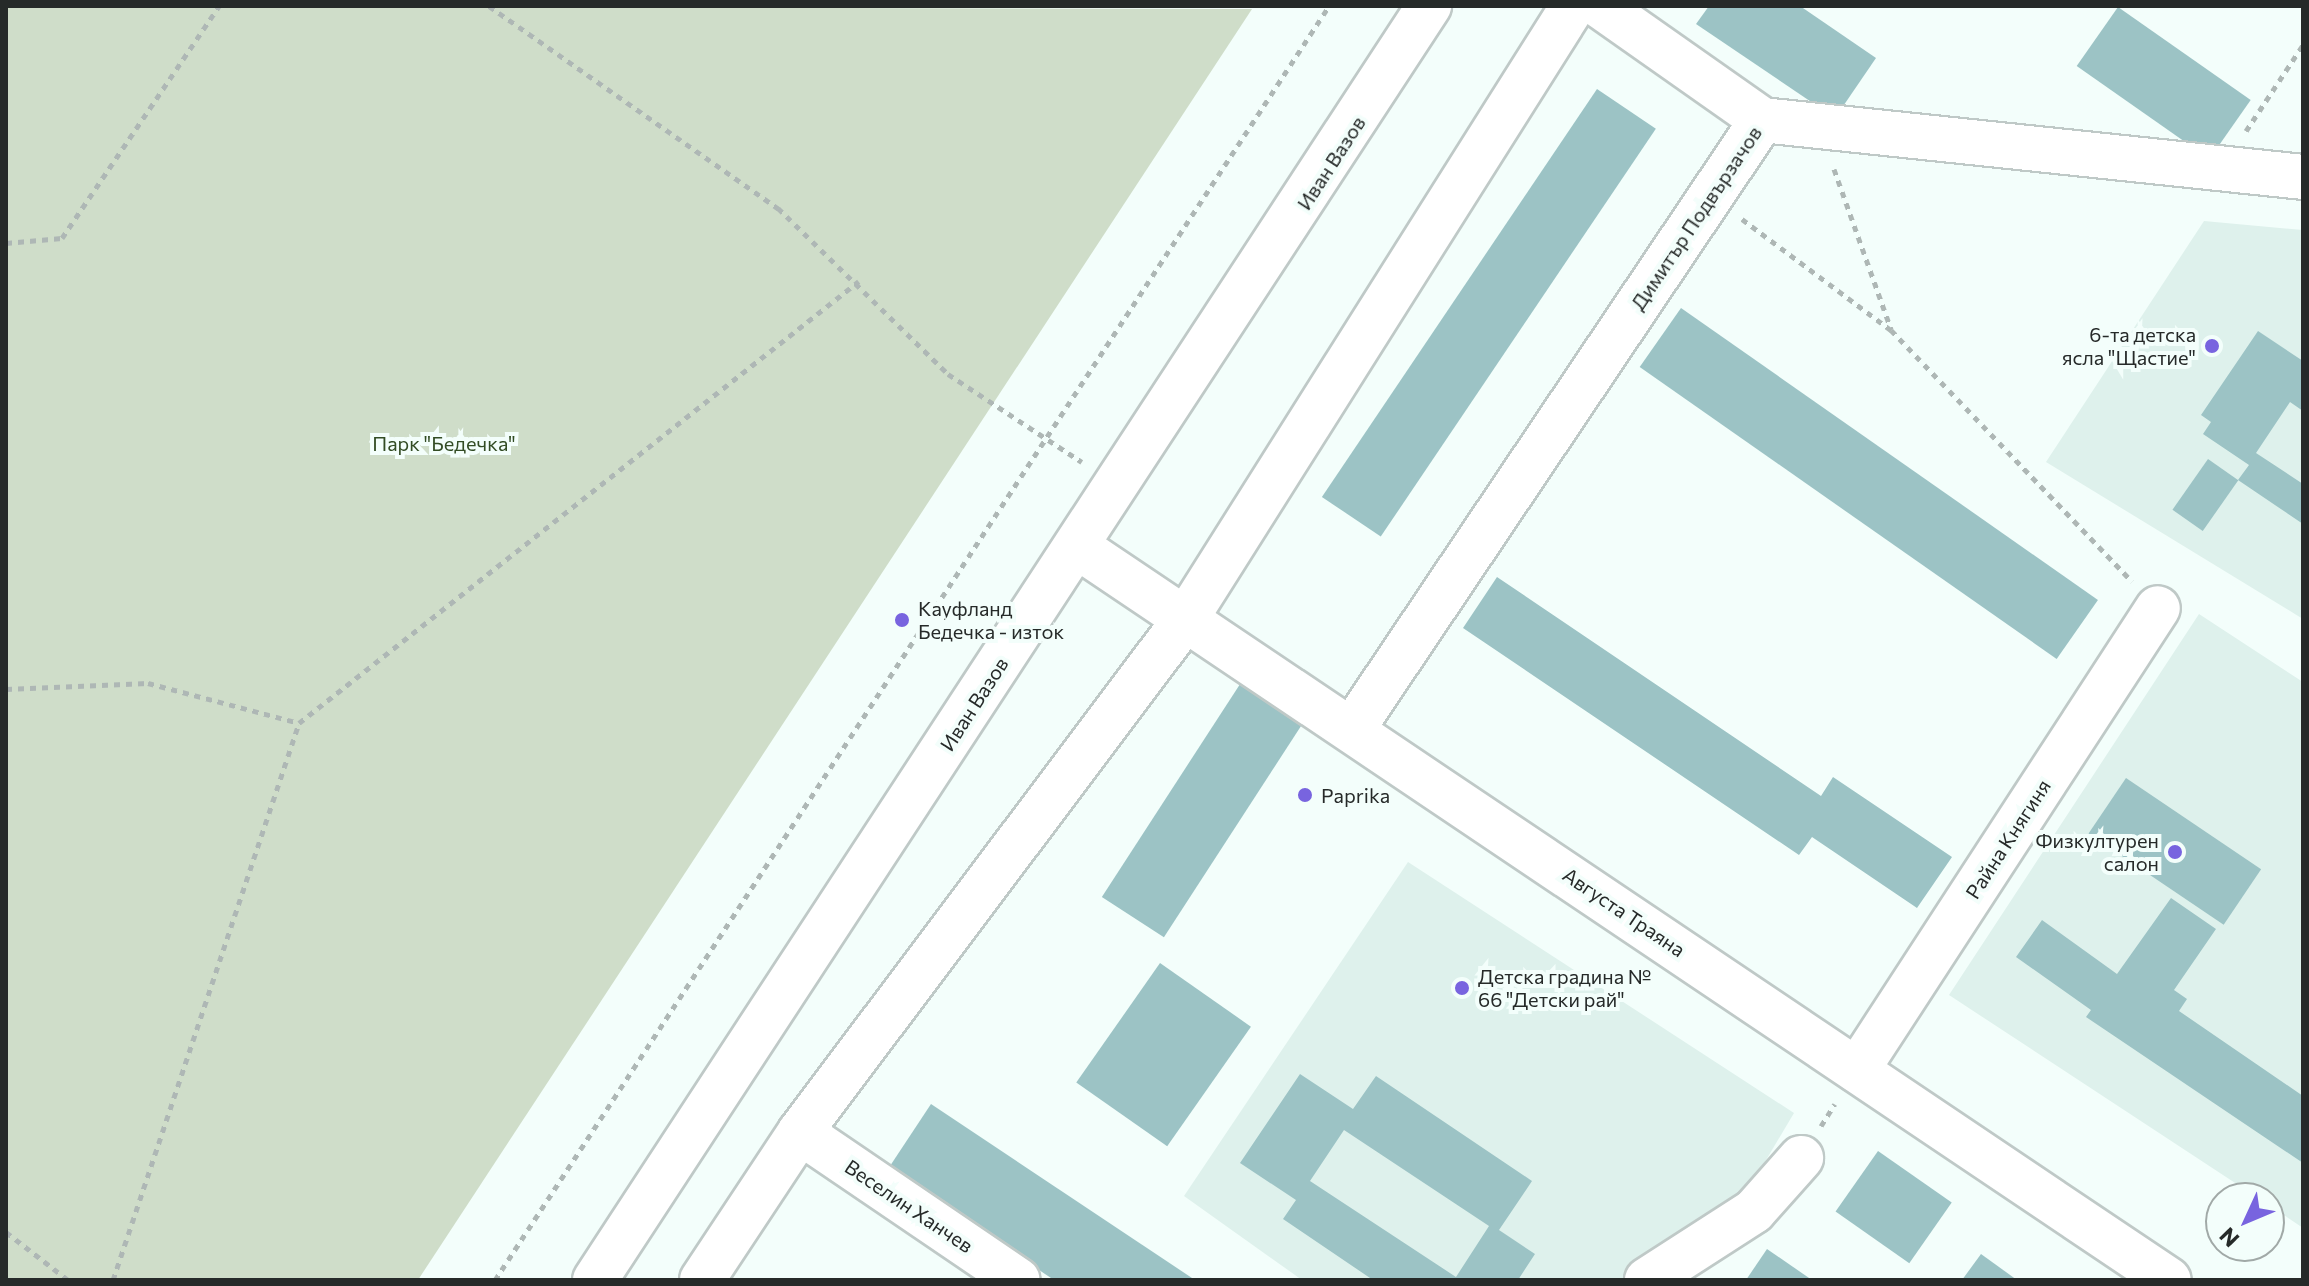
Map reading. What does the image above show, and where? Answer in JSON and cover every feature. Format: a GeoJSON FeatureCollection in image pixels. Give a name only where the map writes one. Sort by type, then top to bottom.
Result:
{"type":"FeatureCollection","features":[{"type":"Feature","properties":{"kind":"street","name":"Иван Вазов"},"geometry":{"type":"LineString","coordinates":[[595,1280],[1119,486],[1429,6]]}},
{"type":"Feature","properties":{"kind":"street"},"geometry":{"type":"LineString","coordinates":[[702,1280],[800,1132],[1187,617],[1573,6]]}},
{"type":"Feature","properties":{"kind":"street"},"geometry":{"type":"LineString","coordinates":[[1600,6],[1762,120]]}},
{"type":"Feature","properties":{"kind":"street","name":"Димитър Подвързачов"},"geometry":{"type":"LineString","coordinates":[[1353,728],[1762,120],[2303,177]]}},
{"type":"Feature","properties":{"kind":"street","name":"Августа Траяна"},"geometry":{"type":"LineString","coordinates":[[1078,547],[1353,728],[1848,1085],[2146,1274]]}},
{"type":"Feature","properties":{"kind":"street","name":"Райна Княгиня"},"geometry":{"type":"LineString","coordinates":[[1848,1085],[2158,608]]}},
{"type":"Feature","properties":{"kind":"street","name":"Веселин Ханчев"},"geometry":{"type":"LineString","coordinates":[[800,1132],[1018,1280]]}},
{"type":"Feature","properties":{"kind":"street"},"geometry":{"type":"LineString","coordinates":[[1647,1280],[1754,1211],[1808,1146]]}},
{"type":"Feature","properties":{"kind":"path"},"geometry":{"type":"LineString","coordinates":[[6,243],[62,238],[219,6]]}},
{"type":"Feature","properties":{"kind":"path"},"geometry":{"type":"LineString","coordinates":[[489,6],[778,208],[859,281],[948,374],[1119,486]]}},
{"type":"Feature","properties":{"kind":"path"},"geometry":{"type":"LineString","coordinates":[[495,1280],[1329,6]]}},
{"type":"Feature","properties":{"kind":"path"},"geometry":{"type":"LineString","coordinates":[[2221,168],[2303,45]]}},
{"type":"Feature","properties":{"kind":"path"},"geometry":{"type":"LineString","coordinates":[[1818,126],[1891,330]]}},
{"type":"Feature","properties":{"kind":"path"},"geometry":{"type":"LineString","coordinates":[[1711,195],[1891,330],[2158,608]]}},
{"type":"Feature","properties":{"kind":"path"},"geometry":{"type":"LineString","coordinates":[[113,1280],[299,723],[859,281]]}},
{"type":"Feature","properties":{"kind":"path"},"geometry":{"type":"LineString","coordinates":[[6,689],[148,683],[299,723]]}},
{"type":"Feature","properties":{"kind":"path"},"geometry":{"type":"LineString","coordinates":[[1808,1146],[1848,1085]]}},
{"type":"Feature","properties":{"kind":"path"},"geometry":{"type":"LineString","coordinates":[[6,1232],[68,1280]]}},
{"type":"Feature","properties":{"kind":"shaded area","name":"6-та детска ясла \"Щастие\""},"geometry":{"type":"Polygon","coordinates":[[[2204,221],[2303,230],[2303,619],[2046,462],[2204,221]]]}},
{"type":"Feature","properties":{"kind":"shaded area"},"geometry":{"type":"Polygon","coordinates":[[[2199,614],[2303,682],[2303,1228],[2285,1216],[2285,1182],[2234,1182],[1949,995],[2199,614]]]}},
{"type":"Feature","properties":{"kind":"shaded area","name":"Детска градина № 66 \"Детски рай\""},"geometry":{"type":"Polygon","coordinates":[[[1408,862],[1794,1113],[1734,1214],[1631,1280],[1302,1280],[1184,1196],[1408,862]]]}},
{"type":"Feature","properties":{"kind":"green space","name":"Парк \"Бедечка\""},"geometry":{"type":"Polygon","coordinates":[[[6,6],[1252,9],[418,1280],[6,1280],[6,6]]]}},
{"type":"Feature","properties":{"kind":"building"},"geometry":{"type":"Polygon","coordinates":[[[1709,6],[1800,6],[1876,58],[1835,118],[1696,24],[1709,6]]]}},
{"type":"Feature","properties":{"kind":"building"},"geometry":{"type":"Polygon","coordinates":[[[2118,7],[2251,100],[2209,159],[2077,66],[2118,7]]]}},
{"type":"Feature","properties":{"kind":"building"},"geometry":{"type":"Polygon","coordinates":[[[1597,89],[1656,129],[1381,537],[1322,497],[1597,89]]]}},
{"type":"Feature","properties":{"kind":"building"},"geometry":{"type":"Polygon","coordinates":[[[1681,308],[2098,600],[2057,659],[1640,367],[1681,308]]]}},
{"type":"Feature","properties":{"kind":"building"},"geometry":{"type":"Polygon","coordinates":[[[2258,331],[2303,361],[2303,411],[2290,402],[2256,453],[2303,484],[2303,524],[2238,480],[2249,465],[2203,434],[2211,422],[2201,415],[2258,331]]]}},
{"type":"Feature","properties":{"kind":"building"},"geometry":{"type":"Polygon","coordinates":[[[2208,459],[2238,480],[2203,531],[2172,510],[2208,459]]]}},
{"type":"Feature","properties":{"kind":"building"},"geometry":{"type":"Polygon","coordinates":[[[1497,577],[1821,796],[1833,777],[1952,857],[1917,908],[1812,837],[1799,855],[1463,628],[1497,577]]]}},
{"type":"Feature","properties":{"kind":"building"},"geometry":{"type":"Polygon","coordinates":[[[1244,678],[1306,718],[1164,937],[1102,897],[1244,678]]]}},
{"type":"Feature","properties":{"kind":"building","name":"Физкултурен салон"},"geometry":{"type":"Polygon","coordinates":[[[2126,778],[2261,869],[2224,925],[2089,834],[2126,778]]]}},
{"type":"Feature","properties":{"kind":"building"},"geometry":{"type":"Polygon","coordinates":[[[2171,898],[2216,929],[2174,990],[2187,999],[2179,1011],[2303,1096],[2303,1163],[2086,1017],[2091,1010],[2016,957],[2042,920],[2117,974],[2171,898]]]}},
{"type":"Feature","properties":{"kind":"building"},"geometry":{"type":"Polygon","coordinates":[[[1160,963],[1251,1027],[1167,1146],[1076,1083],[1160,963]]]}},
{"type":"Feature","properties":{"kind":"building"},"geometry":{"type":"Polygon","coordinates":[[[1300,1074],[1353,1109],[1376,1076],[1532,1181],[1499,1230],[1535,1254],[1518,1280],[1373,1280],[1283,1219],[1296,1200],[1240,1163],[1300,1074]],[[1344,1130],[1310,1181],[1456,1277],[1489,1226],[1344,1130]]]}},
{"type":"Feature","properties":{"kind":"building"},"geometry":{"type":"Polygon","coordinates":[[[931,1104],[1195,1280],[1054,1280],[888,1169],[931,1104]]]}},
{"type":"Feature","properties":{"kind":"building"},"geometry":{"type":"Polygon","coordinates":[[[1878,1151],[1952,1203],[1909,1263],[1836,1212],[1878,1151]]]}},
{"type":"Feature","properties":{"kind":"building"},"geometry":{"type":"Polygon","coordinates":[[[1767,1249],[1812,1280],[1746,1280],[1767,1249]]]}},
{"type":"Feature","properties":{"kind":"building"},"geometry":{"type":"Polygon","coordinates":[[[1981,1254],[2017,1280],[1962,1280],[1981,1254]]]}},
{"type":"Feature","properties":{"kind":"place","name":"6-та детска ясла \"Щастие\""},"geometry":{"type":"Point","coordinates":[2212,346]}},
{"type":"Feature","properties":{"kind":"place","name":"Кауфланд Бедечка - изток"},"geometry":{"type":"Point","coordinates":[902,620]}},
{"type":"Feature","properties":{"kind":"place","name":"Paprika"},"geometry":{"type":"Point","coordinates":[1305,795]}},
{"type":"Feature","properties":{"kind":"place","name":"Физкултурен салон"},"geometry":{"type":"Point","coordinates":[2175,852]}},
{"type":"Feature","properties":{"kind":"place","name":"Детска градина № 66 \"Детски рай\""},"geometry":{"type":"Point","coordinates":[1462,988]}}]}
